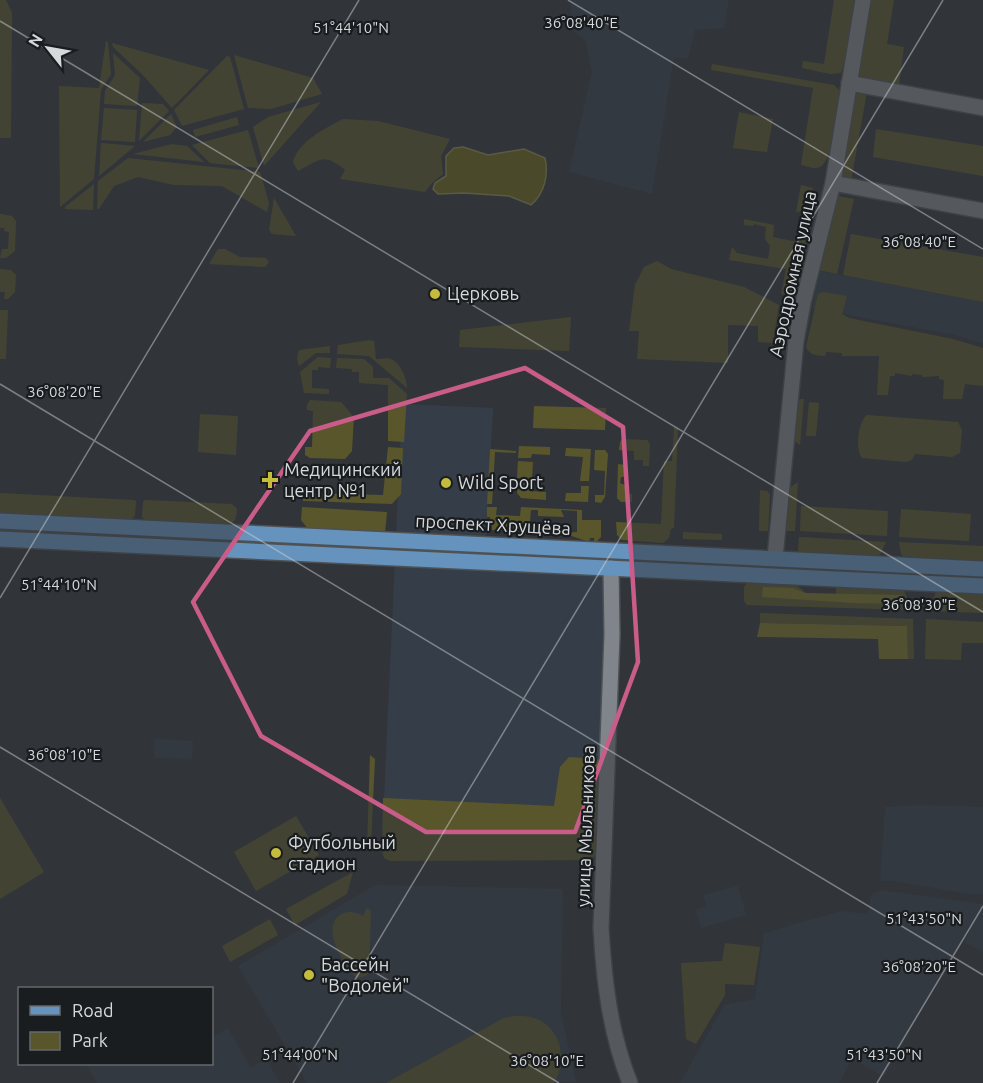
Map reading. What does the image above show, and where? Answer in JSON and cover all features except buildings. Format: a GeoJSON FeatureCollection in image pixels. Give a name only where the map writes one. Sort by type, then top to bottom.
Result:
{"type":"FeatureCollection","features":[{"type":"Feature","properties":{"kind":"main road","name":"проспект Хрущёва"},"geometry":{"type":"LineString","coordinates":[[0,520],[983,569]]}},
{"type":"Feature","properties":{"kind":"main road","name":"проспект Хрущёва"},"geometry":{"type":"LineString","coordinates":[[0,539],[983,586]]}},
{"type":"Feature","properties":{"kind":"main road"},"geometry":{"type":"LineString","coordinates":[[610,550],[611,568]]}},
{"type":"Feature","properties":{"kind":"street","name":"Аэродромная улица"},"geometry":{"type":"LineString","coordinates":[[775,558],[796,341],[803,303],[833,183],[863,0]]}},
{"type":"Feature","properties":{"kind":"street"},"geometry":{"type":"LineString","coordinates":[[849,83],[983,108]]}},
{"type":"Feature","properties":{"kind":"street"},"geometry":{"type":"LineString","coordinates":[[833,183],[983,211]]}},
{"type":"Feature","properties":{"kind":"street","name":"улица Мыльникова"},"geometry":{"type":"LineString","coordinates":[[611,568],[612,634],[601,928],[607,999],[616,1040],[630,1083]]}},
{"type":"Feature","properties":{"kind":"highlighted area"},"geometry":{"type":"Polygon","coordinates":[[[525,368],[623,427],[638,662],[575,832],[426,832],[261,736],[193,602],[310,431],[525,368]]]}},
{"type":"Feature","properties":{"kind":"shaded area"},"geometry":{"type":"Polygon","coordinates":[[[571,0],[729,0],[724,28],[695,30],[688,59],[674,57],[652,194],[569,172],[592,72],[586,41],[570,27],[571,0]]]}},
{"type":"Feature","properties":{"kind":"shaded area"},"geometry":{"type":"Polygon","coordinates":[[[463,147],[488,155],[524,149],[545,158],[546,177],[535,201],[531,205],[509,196],[438,194],[433,189],[435,183],[446,176],[446,156],[454,148],[463,147]]]}},
{"type":"Feature","properties":{"kind":"shaded area"},"geometry":{"type":"Polygon","coordinates":[[[820,271],[983,302],[983,343],[954,335],[812,308],[820,271]]]}},
{"type":"Feature","properties":{"kind":"shaded area"},"geometry":{"type":"Polygon","coordinates":[[[402,404],[493,408],[484,569],[609,575],[599,808],[384,799],[402,404]]]}},
{"type":"Feature","properties":{"kind":"shaded area"},"geometry":{"type":"Polygon","coordinates":[[[763,587],[793,588],[805,593],[902,595],[905,604],[762,597],[763,587]]]}},
{"type":"Feature","properties":{"kind":"shaded area"},"geometry":{"type":"Polygon","coordinates":[[[760,623],[907,626],[908,659],[879,659],[878,639],[757,637],[760,623]]]}},
{"type":"Feature","properties":{"kind":"shaded area"},"geometry":{"type":"Polygon","coordinates":[[[155,739],[193,741],[192,759],[154,758],[155,739]]]}},
{"type":"Feature","properties":{"kind":"shaded area"},"geometry":{"type":"Polygon","coordinates":[[[919,805],[983,807],[983,894],[968,894],[894,881],[880,881],[885,807],[919,805]]]}},
{"type":"Feature","properties":{"kind":"shaded area"},"geometry":{"type":"Polygon","coordinates":[[[375,885],[563,889],[561,1012],[576,1082],[307,1083],[238,966],[375,885]]]}},
{"type":"Feature","properties":{"kind":"shaded area"},"geometry":{"type":"Polygon","coordinates":[[[738,886],[746,915],[701,928],[696,909],[706,906],[703,895],[738,886]]]}},
{"type":"Feature","properties":{"kind":"shaded area"},"geometry":{"type":"Polygon","coordinates":[[[881,890],[983,904],[983,952],[964,942],[970,930],[970,925],[967,926],[967,931],[884,1077],[852,1059],[839,1083],[680,1083],[724,1005],[755,999],[764,933],[842,911],[868,914],[871,894],[881,890]]]}},
{"type":"Feature","properties":{"kind":"shaded area"},"geometry":{"type":"Polygon","coordinates":[[[228,1028],[251,1068],[266,1059],[280,1083],[97,1083],[86,1065],[213,1065],[213,1037],[228,1028]]]}},
{"type":"Feature","properties":{"kind":"green space"},"geometry":{"type":"Polygon","coordinates":[[[0,0],[6,0],[12,13],[11,138],[0,138],[0,0]]]}},
{"type":"Feature","properties":{"kind":"green space"},"geometry":{"type":"Polygon","coordinates":[[[834,0],[855,0],[841,73],[830,74],[802,68],[803,61],[824,64],[834,0]]]}},
{"type":"Feature","properties":{"kind":"green space"},"geometry":{"type":"Polygon","coordinates":[[[869,0],[894,0],[887,44],[904,47],[899,84],[961,95],[960,100],[858,81],[869,0]]]}},
{"type":"Feature","properties":{"kind":"green space"},"geometry":{"type":"Polygon","coordinates":[[[106,41],[108,42],[111,74],[101,90],[94,179],[60,207],[59,86],[99,88],[106,41]]]}},
{"type":"Feature","properties":{"kind":"green space"},"geometry":{"type":"Polygon","coordinates":[[[112,43],[209,70],[172,108],[142,74],[113,47],[112,43]]]}},
{"type":"Feature","properties":{"kind":"green space"},"geometry":{"type":"Polygon","coordinates":[[[113,53],[140,78],[137,106],[104,104],[105,91],[115,75],[113,53]]]}},
{"type":"Feature","properties":{"kind":"green space"},"geometry":{"type":"Polygon","coordinates":[[[234,55],[313,78],[322,94],[271,109],[248,108],[234,55]]]}},
{"type":"Feature","properties":{"kind":"green space"},"geometry":{"type":"Polygon","coordinates":[[[227,56],[230,57],[244,109],[182,126],[174,110],[227,56]]]}},
{"type":"Feature","properties":{"kind":"green space"},"geometry":{"type":"Polygon","coordinates":[[[712,64],[834,85],[839,90],[836,120],[832,144],[825,162],[815,168],[801,165],[813,88],[711,70],[712,64]]]}},
{"type":"Feature","properties":{"kind":"green space"},"geometry":{"type":"Polygon","coordinates":[[[858,84],[868,86],[850,187],[839,185],[858,84]]]}},
{"type":"Feature","properties":{"kind":"green space"},"geometry":{"type":"Polygon","coordinates":[[[321,102],[264,166],[253,127],[268,117],[321,102]]]}},
{"type":"Feature","properties":{"kind":"green space"},"geometry":{"type":"Polygon","coordinates":[[[142,103],[163,104],[169,111],[139,141],[142,103]]]}},
{"type":"Feature","properties":{"kind":"green space"},"geometry":{"type":"Polygon","coordinates":[[[104,108],[137,110],[135,142],[101,140],[104,108]]]}},
{"type":"Feature","properties":{"kind":"green space"},"geometry":{"type":"Polygon","coordinates":[[[739,112],[773,119],[767,152],[733,148],[739,112]]]}},
{"type":"Feature","properties":{"kind":"green space"},"geometry":{"type":"Polygon","coordinates":[[[171,114],[177,127],[170,135],[143,142],[171,114]]]}},
{"type":"Feature","properties":{"kind":"green space"},"geometry":{"type":"Polygon","coordinates":[[[237,117],[239,125],[195,137],[193,130],[237,117]]]}},
{"type":"Feature","properties":{"kind":"green space"},"geometry":{"type":"Polygon","coordinates":[[[343,119],[378,121],[450,139],[441,156],[443,174],[425,192],[340,179],[345,170],[338,164],[326,160],[317,161],[298,171],[293,162],[306,142],[343,119]]]}},
{"type":"Feature","properties":{"kind":"green space"},"geometry":{"type":"Polygon","coordinates":[[[876,129],[983,146],[983,176],[873,157],[876,129]]]}},
{"type":"Feature","properties":{"kind":"green space"},"geometry":{"type":"Polygon","coordinates":[[[248,130],[259,168],[210,163],[192,145],[248,130]]]}},
{"type":"Feature","properties":{"kind":"green space"},"geometry":{"type":"Polygon","coordinates":[[[101,143],[135,146],[99,176],[101,143]]]}},
{"type":"Feature","properties":{"kind":"green space"},"geometry":{"type":"Polygon","coordinates":[[[172,144],[187,146],[204,162],[133,154],[172,144]]]}},
{"type":"Feature","properties":{"kind":"green space"},"geometry":{"type":"Polygon","coordinates":[[[128,158],[260,172],[269,203],[267,212],[222,186],[174,185],[138,177],[114,186],[97,209],[98,181],[128,158]]]}},
{"type":"Feature","properties":{"kind":"green space"},"geometry":{"type":"Polygon","coordinates":[[[94,184],[93,210],[65,209],[65,207],[94,184]]]}},
{"type":"Feature","properties":{"kind":"green space"},"geometry":{"type":"Polygon","coordinates":[[[801,185],[813,188],[807,211],[796,212],[801,185]]]}},
{"type":"Feature","properties":{"kind":"green space"},"geometry":{"type":"Polygon","coordinates":[[[838,196],[854,199],[837,274],[818,270],[833,201],[838,196]]]}},
{"type":"Feature","properties":{"kind":"green space"},"geometry":{"type":"Polygon","coordinates":[[[274,198],[296,236],[272,234],[269,230],[274,198]]]}},
{"type":"Feature","properties":{"kind":"green space"},"geometry":{"type":"Polygon","coordinates":[[[0,214],[12,216],[16,221],[15,251],[6,258],[0,258],[2,249],[8,249],[9,232],[0,228],[0,214]]]}},
{"type":"Feature","properties":{"kind":"green space"},"geometry":{"type":"Polygon","coordinates":[[[744,219],[774,225],[773,237],[797,242],[800,231],[807,245],[798,290],[788,295],[781,294],[786,269],[729,260],[732,247],[737,253],[768,259],[770,246],[765,239],[766,227],[754,224],[753,226],[744,225],[744,219]]]}},
{"type":"Feature","properties":{"kind":"green space"},"geometry":{"type":"Polygon","coordinates":[[[851,234],[983,257],[983,302],[843,275],[851,234]]]}},
{"type":"Feature","properties":{"kind":"green space"},"geometry":{"type":"Polygon","coordinates":[[[218,249],[225,249],[240,257],[266,258],[269,262],[265,267],[209,264],[218,249]]]}},
{"type":"Feature","properties":{"kind":"green space"},"geometry":{"type":"Polygon","coordinates":[[[657,261],[671,269],[744,287],[779,305],[773,343],[758,342],[758,326],[728,325],[728,363],[637,359],[639,331],[629,331],[635,285],[644,267],[657,261]]]}},
{"type":"Feature","properties":{"kind":"green space"},"geometry":{"type":"Polygon","coordinates":[[[0,269],[11,270],[16,275],[15,292],[8,299],[4,299],[5,292],[0,292],[0,269]]]}},
{"type":"Feature","properties":{"kind":"green space"},"geometry":{"type":"Polygon","coordinates":[[[823,292],[847,296],[842,314],[849,318],[953,339],[983,348],[983,386],[965,384],[962,399],[943,399],[944,380],[939,379],[939,376],[922,377],[922,375],[895,373],[895,376],[890,376],[888,395],[877,395],[879,356],[842,356],[842,353],[826,352],[825,356],[811,354],[806,347],[818,294],[823,292]]]}},
{"type":"Feature","properties":{"kind":"green space"},"geometry":{"type":"Polygon","coordinates":[[[0,310],[8,310],[6,359],[0,359],[0,310]]]}},
{"type":"Feature","properties":{"kind":"green space"},"geometry":{"type":"Polygon","coordinates":[[[571,317],[569,351],[459,347],[460,330],[571,317]]]}},
{"type":"Feature","properties":{"kind":"green space"},"geometry":{"type":"Polygon","coordinates":[[[374,341],[376,359],[391,359],[400,367],[407,388],[369,356],[337,354],[338,345],[374,341]]]}},
{"type":"Feature","properties":{"kind":"green space"},"geometry":{"type":"Polygon","coordinates":[[[330,346],[330,353],[316,353],[299,366],[297,358],[299,350],[330,346]]]}},
{"type":"Feature","properties":{"kind":"green space"},"geometry":{"type":"Polygon","coordinates":[[[318,357],[331,358],[330,368],[318,367],[318,370],[312,370],[312,388],[329,389],[329,394],[304,393],[300,372],[318,357]]]}},
{"type":"Feature","properties":{"kind":"green space"},"geometry":{"type":"Polygon","coordinates":[[[337,358],[364,359],[373,367],[373,378],[389,378],[407,394],[404,442],[388,441],[388,385],[359,383],[359,372],[336,368],[337,358]]]}},
{"type":"Feature","properties":{"kind":"green space"},"geometry":{"type":"Polygon","coordinates":[[[804,399],[800,445],[793,440],[795,404],[804,399]]]}},
{"type":"Feature","properties":{"kind":"green space"},"geometry":{"type":"Polygon","coordinates":[[[310,400],[341,402],[354,417],[352,451],[345,459],[310,458],[305,455],[305,447],[312,447],[313,411],[307,410],[310,400]]]}},
{"type":"Feature","properties":{"kind":"green space"},"geometry":{"type":"Polygon","coordinates":[[[809,402],[819,403],[816,436],[806,436],[809,402]]]}},
{"type":"Feature","properties":{"kind":"green space"},"geometry":{"type":"Polygon","coordinates":[[[534,406],[606,408],[605,430],[533,428],[534,406]]]}},
{"type":"Feature","properties":{"kind":"green space"},"geometry":{"type":"Polygon","coordinates":[[[200,414],[238,416],[236,455],[198,452],[200,414]]]}},
{"type":"Feature","properties":{"kind":"green space"},"geometry":{"type":"Polygon","coordinates":[[[867,415],[958,422],[962,430],[960,453],[952,457],[915,454],[912,460],[906,462],[862,458],[858,436],[861,423],[867,415]]]}},
{"type":"Feature","properties":{"kind":"green space"},"geometry":{"type":"Polygon","coordinates":[[[674,427],[678,428],[674,528],[671,529],[669,538],[663,543],[622,540],[617,535],[616,522],[661,524],[664,461],[672,461],[674,427]]]}},
{"type":"Feature","properties":{"kind":"green space"},"geometry":{"type":"Polygon","coordinates":[[[622,439],[647,440],[650,444],[649,466],[643,466],[643,460],[634,460],[634,451],[619,450],[622,439]]]}},
{"type":"Feature","properties":{"kind":"green space"},"geometry":{"type":"Polygon","coordinates":[[[519,446],[550,447],[550,455],[532,454],[531,458],[518,458],[519,446]]]}},
{"type":"Feature","properties":{"kind":"green space"},"geometry":{"type":"Polygon","coordinates":[[[388,447],[403,448],[401,494],[392,504],[303,501],[303,493],[383,495],[388,447]]]}},
{"type":"Feature","properties":{"kind":"green space"},"geometry":{"type":"Polygon","coordinates":[[[566,448],[591,449],[589,481],[580,481],[583,457],[565,456],[566,448]]]}},
{"type":"Feature","properties":{"kind":"green space"},"geometry":{"type":"Polygon","coordinates":[[[490,449],[516,451],[516,453],[495,452],[492,504],[487,504],[490,449]]]}},
{"type":"Feature","properties":{"kind":"green space"},"geometry":{"type":"Polygon","coordinates":[[[595,450],[605,450],[608,454],[605,497],[601,503],[595,502],[595,495],[604,495],[605,471],[594,470],[595,450]]]}},
{"type":"Feature","properties":{"kind":"green space"},"geometry":{"type":"Polygon","coordinates":[[[518,461],[533,462],[532,479],[517,478],[518,461]]]}},
{"type":"Feature","properties":{"kind":"green space"},"geometry":{"type":"Polygon","coordinates":[[[618,464],[626,465],[625,477],[621,477],[620,483],[625,485],[625,493],[632,494],[632,502],[621,502],[617,498],[618,464]]]}},
{"type":"Feature","properties":{"kind":"green space"},"geometry":{"type":"Polygon","coordinates":[[[517,482],[530,483],[530,491],[546,492],[546,500],[521,498],[517,493],[517,482]]]}},
{"type":"Feature","properties":{"kind":"green space"},"geometry":{"type":"Polygon","coordinates":[[[798,482],[795,531],[786,531],[789,488],[798,482]]]}},
{"type":"Feature","properties":{"kind":"green space"},"geometry":{"type":"Polygon","coordinates":[[[581,486],[589,486],[588,502],[565,501],[566,493],[581,493],[581,486]]]}},
{"type":"Feature","properties":{"kind":"green space"},"geometry":{"type":"Polygon","coordinates":[[[760,490],[770,494],[768,531],[759,531],[760,490]]]}},
{"type":"Feature","properties":{"kind":"green space"},"geometry":{"type":"Polygon","coordinates":[[[0,493],[133,500],[136,501],[135,516],[130,520],[0,513],[0,493]]]}},
{"type":"Feature","properties":{"kind":"green space"},"geometry":{"type":"Polygon","coordinates":[[[145,500],[232,504],[237,509],[235,520],[229,524],[146,521],[142,517],[145,500]]]}},
{"type":"Feature","properties":{"kind":"green space"},"geometry":{"type":"Polygon","coordinates":[[[801,506],[888,511],[887,536],[800,531],[801,506]]]}},
{"type":"Feature","properties":{"kind":"green space"},"geometry":{"type":"Polygon","coordinates":[[[302,507],[387,512],[385,533],[308,529],[301,520],[302,507]]]}},
{"type":"Feature","properties":{"kind":"green space"},"geometry":{"type":"Polygon","coordinates":[[[487,507],[497,507],[496,515],[520,516],[521,507],[582,510],[582,520],[601,520],[601,537],[596,542],[594,538],[590,538],[589,542],[563,533],[577,532],[577,511],[561,510],[564,517],[538,516],[538,510],[531,510],[529,533],[492,530],[490,517],[487,517],[487,507]]]}},
{"type":"Feature","properties":{"kind":"green space"},"geometry":{"type":"Polygon","coordinates":[[[901,509],[971,514],[969,541],[899,537],[901,509]]]}},
{"type":"Feature","properties":{"kind":"green space"},"geometry":{"type":"Polygon","coordinates":[[[0,528],[605,556],[604,564],[0,534],[0,528]]]}},
{"type":"Feature","properties":{"kind":"green space"},"geometry":{"type":"Polygon","coordinates":[[[683,532],[722,534],[722,540],[683,539],[683,532]]]}},
{"type":"Feature","properties":{"kind":"green space"},"geometry":{"type":"Polygon","coordinates":[[[799,537],[886,542],[879,557],[798,552],[799,537]]]}},
{"type":"Feature","properties":{"kind":"green space"},"geometry":{"type":"Polygon","coordinates":[[[899,542],[983,546],[983,562],[905,558],[901,554],[899,542]]]}},
{"type":"Feature","properties":{"kind":"green space"},"geometry":{"type":"Polygon","coordinates":[[[634,557],[983,574],[983,579],[634,562],[634,557]]]}},
{"type":"Feature","properties":{"kind":"green space"},"geometry":{"type":"Polygon","coordinates":[[[749,580],[794,583],[806,593],[836,595],[836,588],[842,585],[903,588],[912,610],[747,605],[744,601],[744,587],[749,580]]]}},
{"type":"Feature","properties":{"kind":"green space"},"geometry":{"type":"Polygon","coordinates":[[[937,590],[983,592],[983,613],[928,611],[937,590]]]}},
{"type":"Feature","properties":{"kind":"green space"},"geometry":{"type":"Polygon","coordinates":[[[760,613],[913,619],[914,659],[908,659],[907,626],[760,623],[760,613]]]}},
{"type":"Feature","properties":{"kind":"green space"},"geometry":{"type":"Polygon","coordinates":[[[926,619],[983,622],[983,643],[962,643],[961,660],[925,659],[926,619]]]}},
{"type":"Feature","properties":{"kind":"green space"},"geometry":{"type":"Polygon","coordinates":[[[370,755],[375,759],[371,844],[367,849],[370,755]]]}},
{"type":"Feature","properties":{"kind":"green space"},"geometry":{"type":"Polygon","coordinates":[[[569,757],[597,759],[603,764],[598,852],[590,860],[390,861],[384,858],[382,851],[383,798],[554,806],[560,767],[569,757]]]}},
{"type":"Feature","properties":{"kind":"green space"},"geometry":{"type":"Polygon","coordinates":[[[0,798],[44,872],[0,899],[0,798]]]}},
{"type":"Feature","properties":{"kind":"green space","name":"Футбольный стадион"},"geometry":{"type":"Polygon","coordinates":[[[296,816],[319,855],[256,891],[234,852],[296,816]]]}},
{"type":"Feature","properties":{"kind":"green space"},"geometry":{"type":"Polygon","coordinates":[[[353,872],[347,894],[295,925],[286,909],[353,872]]]}},
{"type":"Feature","properties":{"kind":"green space"},"geometry":{"type":"Polygon","coordinates":[[[367,908],[371,911],[369,972],[366,976],[357,978],[346,965],[336,947],[333,938],[334,921],[346,912],[363,916],[367,908]]]}},
{"type":"Feature","properties":{"kind":"green space"},"geometry":{"type":"Polygon","coordinates":[[[270,919],[278,935],[230,962],[222,946],[270,919]]]}},
{"type":"Feature","properties":{"kind":"green space"},"geometry":{"type":"Polygon","coordinates":[[[725,943],[760,947],[754,985],[725,984],[725,995],[696,1044],[686,1039],[681,963],[722,961],[725,943]]]}},
{"type":"Feature","properties":{"kind":"green space"},"geometry":{"type":"Polygon","coordinates":[[[514,1016],[536,1019],[547,1025],[553,1032],[561,1057],[554,1083],[386,1083],[504,1018],[514,1016]]]}},
{"type":"Feature","properties":{"kind":"place","name":"Церковь"},"geometry":{"type":"Point","coordinates":[435,294]}},
{"type":"Feature","properties":{"kind":"place","name":"Медицинский центр №1"},"geometry":{"type":"Point","coordinates":[270,480]}},
{"type":"Feature","properties":{"kind":"place","name":"Wild Sport"},"geometry":{"type":"Point","coordinates":[446,483]}},
{"type":"Feature","properties":{"kind":"place","name":"Футбольный стадион"},"geometry":{"type":"Point","coordinates":[276,853]}},
{"type":"Feature","properties":{"kind":"place","name":"Бассейн \"Водолей\""},"geometry":{"type":"Point","coordinates":[309,975]}}]}
